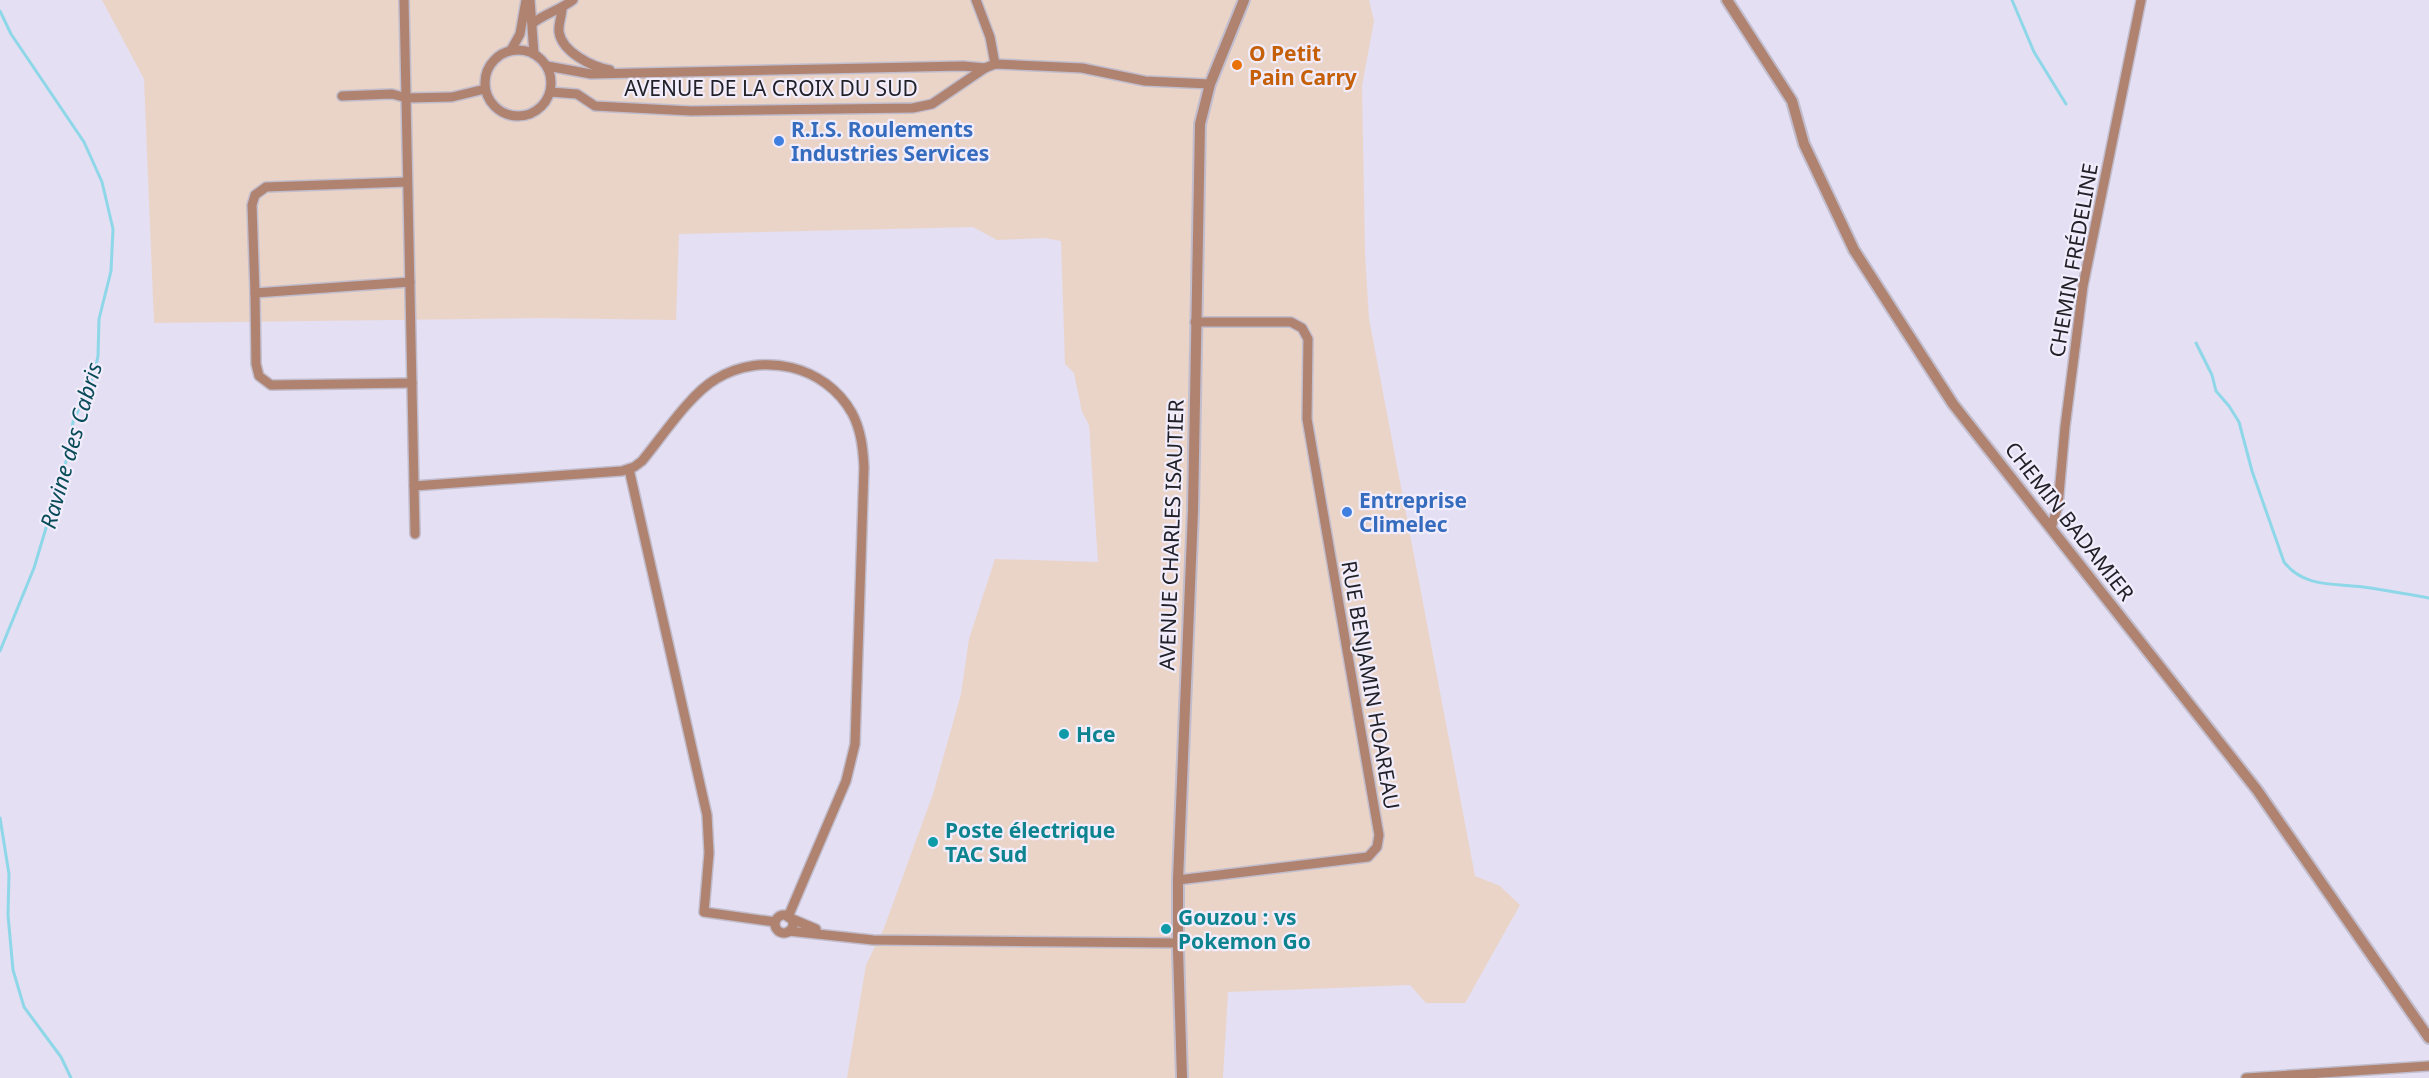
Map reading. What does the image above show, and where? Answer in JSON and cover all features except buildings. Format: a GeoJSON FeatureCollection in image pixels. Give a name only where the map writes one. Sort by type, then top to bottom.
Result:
{"type":"FeatureCollection","features":[{"type":"Feature","properties":{"kind":"street"},"geometry":{"type":"LineString","coordinates":[[404,0],[415,534]]}},
{"type":"Feature","properties":{"kind":"street"},"geometry":{"type":"LineString","coordinates":[[528,0],[533,23],[534,54]]}},
{"type":"Feature","properties":{"kind":"street"},"geometry":{"type":"LineString","coordinates":[[511,51],[520,34],[528,0]]}},
{"type":"Feature","properties":{"kind":"street"},"geometry":{"type":"LineString","coordinates":[[533,23],[548,12],[562,8],[573,0]]}},
{"type":"Feature","properties":{"kind":"street"},"geometry":{"type":"LineString","coordinates":[[976,0],[990,37],[990,66],[1082,68],[1138,80],[1210,84]]}},
{"type":"Feature","properties":{"kind":"street","name":"AVENUE CHARLES ISAUTIER"},"geometry":{"type":"LineString","coordinates":[[1182,1078],[1178,880],[1193,511],[1200,133],[1203,106],[1210,84],[1244,0]]}},
{"type":"Feature","properties":{"kind":"street","name":"CHEMIN BADAMIER"},"geometry":{"type":"LineString","coordinates":[[1727,0],[1791,101],[1804,144],[1854,250],[1953,404],[2257,790],[2429,1038]]}},
{"type":"Feature","properties":{"kind":"street","name":"CHEMIN FRÉDELINE"},"geometry":{"type":"LineString","coordinates":[[2051,528],[2058,506],[2065,427],[2083,286],[2141,0]]}},
{"type":"Feature","properties":{"kind":"street"},"geometry":{"type":"LineString","coordinates":[[562,8],[559,31],[564,44],[594,65],[618,72]]}},
{"type":"Feature","properties":{"kind":"street"},"geometry":{"type":"LineString","coordinates":[[525,50],[534,54],[547,66],[551,79],[550,92],[544,104],[533,112],[514,116],[496,108],[485,89],[486,74],[493,62],[511,51],[525,50]]}},
{"type":"Feature","properties":{"kind":"street","name":"AVENUE DE LA CROIX DU SUD"},"geometry":{"type":"LineString","coordinates":[[547,66],[591,74],[990,66]]}},
{"type":"Feature","properties":{"kind":"street","name":"AVENUE DE LA CROIX DU SUD"},"geometry":{"type":"LineString","coordinates":[[550,92],[577,94],[596,106],[691,111],[913,108],[932,104],[990,66]]}},
{"type":"Feature","properties":{"kind":"street"},"geometry":{"type":"LineString","coordinates":[[342,96],[392,94],[407,98],[452,97],[485,89]]}},
{"type":"Feature","properties":{"kind":"street"},"geometry":{"type":"LineString","coordinates":[[407,182],[266,187],[255,195],[252,205],[256,364],[259,376],[270,385],[412,383]]}},
{"type":"Feature","properties":{"kind":"street"},"geometry":{"type":"LineString","coordinates":[[255,292],[410,282]]}},
{"type":"Feature","properties":{"kind":"street","name":"RUE BENJAMIN HOAREAU"},"geometry":{"type":"LineString","coordinates":[[1178,880],[1368,857],[1377,847],[1379,834],[1308,419],[1308,339],[1302,328],[1291,322],[1195,322]]}},
{"type":"Feature","properties":{"kind":"street"},"geometry":{"type":"LineString","coordinates":[[414,486],[629,469],[642,461],[702,388],[737,368],[759,364],[780,364],[798,368],[830,386],[843,400],[859,431],[864,467],[855,744],[846,781],[789,918],[792,926],[789,931]]}},
{"type":"Feature","properties":{"kind":"street"},"geometry":{"type":"LineString","coordinates":[[629,469],[707,815],[709,853],[704,912],[775,922]]}},
{"type":"Feature","properties":{"kind":"street"},"geometry":{"type":"LineString","coordinates":[[826,934],[789,918],[780,916],[775,922],[779,932],[882,940],[1178,943]]}},
{"type":"Feature","properties":{"kind":"street"},"geometry":{"type":"LineString","coordinates":[[2246,1078],[2429,1066]]}},
{"type":"Feature","properties":{"kind":"shaded area"},"geometry":{"type":"Polygon","coordinates":[[[102,0],[1369,0],[1374,21],[1362,86],[1365,253],[1369,319],[1475,876],[1500,886],[1520,905],[1465,1003],[1426,1003],[1410,985],[1228,992],[1223,1078],[847,1078],[866,965],[884,928],[933,794],[961,694],[969,639],[995,559],[1098,562],[1089,425],[1082,412],[1074,373],[1065,364],[1061,241],[1044,238],[997,240],[973,227],[679,234],[676,320],[539,318],[154,323],[144,79],[102,0]]]}},
{"type":"Feature","properties":{"kind":"waterway"},"geometry":{"type":"LineString","coordinates":[[2012,0],[2034,52],[2066,104]]}},
{"type":"Feature","properties":{"kind":"waterway","name":"Ravine des Cabris"},"geometry":{"type":"LineString","coordinates":[[0,11],[11,34],[84,142],[102,182],[113,229],[111,271],[99,319],[98,356],[94,375],[73,422],[67,458],[34,568],[0,651]]}},
{"type":"Feature","properties":{"kind":"waterway"},"geometry":{"type":"LineString","coordinates":[[2196,343],[2212,375],[2216,391],[2239,422],[2252,471],[2284,562],[2301,576],[2320,583],[2371,588],[2429,598]]}},
{"type":"Feature","properties":{"kind":"waterway","name":"Ravine des Cabris"},"geometry":{"type":"LineString","coordinates":[[0,818],[9,874],[8,915],[13,970],[24,1007],[61,1057],[71,1078]]}},
{"type":"Feature","properties":{"kind":"place","name":"O Petit Pain Carry"},"geometry":{"type":"Point","coordinates":[1237,65]}},
{"type":"Feature","properties":{"kind":"place","name":"R.I.S. Roulements Industries Services"},"geometry":{"type":"Point","coordinates":[779,141]}},
{"type":"Feature","properties":{"kind":"place","name":"Entreprise Climelec"},"geometry":{"type":"Point","coordinates":[1347,512]}},
{"type":"Feature","properties":{"kind":"place","name":"Hce"},"geometry":{"type":"Point","coordinates":[1064,734]}},
{"type":"Feature","properties":{"kind":"place","name":"Poste électrique TAC Sud"},"geometry":{"type":"Point","coordinates":[933,842]}},
{"type":"Feature","properties":{"kind":"place","name":"Gouzou : vs Pokemon Go"},"geometry":{"type":"Point","coordinates":[1166,929]}}]}
